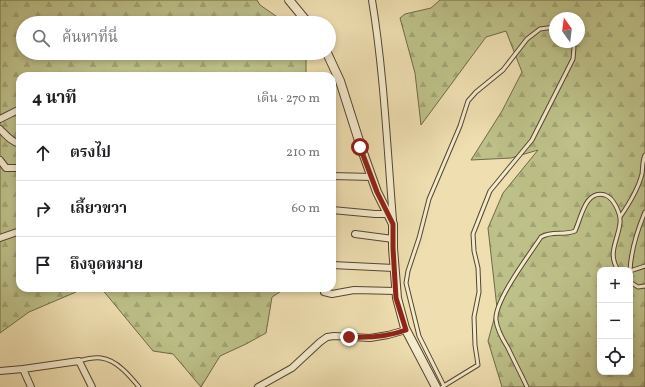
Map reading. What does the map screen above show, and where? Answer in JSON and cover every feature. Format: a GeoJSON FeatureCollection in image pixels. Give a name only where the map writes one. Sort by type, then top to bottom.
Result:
{"type":"FeatureCollection","features":[{"type":"Feature","properties":{"kind":"street"},"geometry":{"type":"LineString","coordinates":[[289,0],[302,16]]}},
{"type":"Feature","properties":{"kind":"street"},"geometry":{"type":"LineString","coordinates":[[372,0],[380,44],[389,160],[396,298],[406,330],[441,387]]}},
{"type":"Feature","properties":{"kind":"street"},"geometry":{"type":"LineString","coordinates":[[330,60],[336,72]]}},
{"type":"Feature","properties":{"kind":"street"},"geometry":{"type":"LineString","coordinates":[[336,72],[360,147],[377,192],[393,224]]}},
{"type":"Feature","properties":{"kind":"street"},"geometry":{"type":"LineString","coordinates":[[0,119],[16,111]]}},
{"type":"Feature","properties":{"kind":"street"},"geometry":{"type":"LineString","coordinates":[[0,129],[8,138],[16,143]]}},
{"type":"Feature","properties":{"kind":"street"},"geometry":{"type":"LineString","coordinates":[[0,160],[6,168],[16,168]]}},
{"type":"Feature","properties":{"kind":"street"},"geometry":{"type":"LineString","coordinates":[[336,176],[372,177]]}},
{"type":"Feature","properties":{"kind":"street"},"geometry":{"type":"LineString","coordinates":[[336,210],[388,214]]}},
{"type":"Feature","properties":{"kind":"street"},"geometry":{"type":"LineString","coordinates":[[0,238],[16,232]]}},
{"type":"Feature","properties":{"kind":"street"},"geometry":{"type":"LineString","coordinates":[[355,234],[393,239]]}},
{"type":"Feature","properties":{"kind":"street"},"geometry":{"type":"LineString","coordinates":[[336,265],[394,268]]}},
{"type":"Feature","properties":{"kind":"street"},"geometry":{"type":"LineString","coordinates":[[324,292],[332,294],[354,290],[396,292]]}},
{"type":"Feature","properties":{"kind":"street"},"geometry":{"type":"LineString","coordinates":[[258,387],[292,368],[327,337],[370,338],[388,336],[406,330]]}},
{"type":"Feature","properties":{"kind":"street"},"geometry":{"type":"LineString","coordinates":[[0,370],[23,369],[79,361],[92,387]]}},
{"type":"Feature","properties":{"kind":"street"},"geometry":{"type":"LineString","coordinates":[[23,369],[31,387]]}},
{"type":"Feature","properties":{"kind":"lane"},"geometry":{"type":"LineString","coordinates":[[549,28],[540,29],[527,39],[502,70],[476,92],[468,101],[460,126],[429,199],[419,238],[408,271],[406,283],[419,336],[441,387],[478,365],[475,345],[474,317],[479,292],[478,268],[474,251],[473,234],[490,191],[532,140],[573,59],[574,48]]}},
{"type":"Feature","properties":{"kind":"lane"},"geometry":{"type":"LineString","coordinates":[[620,217],[628,206],[636,190],[642,173],[645,155]]}},
{"type":"Feature","properties":{"kind":"lane"},"geometry":{"type":"LineString","coordinates":[[527,387],[496,322],[497,308],[519,270],[541,237],[554,232],[575,232],[586,203],[592,197],[600,194],[607,196],[613,202],[620,217],[620,223],[614,244],[613,259],[617,267]]}},
{"type":"Feature","properties":{"kind":"lane"},"geometry":{"type":"LineString","coordinates":[[630,267],[635,236],[645,212]]}},
{"type":"Feature","properties":{"kind":"lane"},"geometry":{"type":"LineString","coordinates":[[633,270],[645,266]]}},
{"type":"Feature","properties":{"kind":"lane"},"geometry":{"type":"LineString","coordinates":[[633,284],[638,287],[645,286]]}},
{"type":"Feature","properties":{"kind":"lane"},"geometry":{"type":"LineString","coordinates":[[79,361],[103,358],[112,362],[128,374],[139,387]]}},
{"type":"Feature","properties":{"kind":"green space"},"geometry":{"type":"Polygon","coordinates":[[[0,0],[257,0],[260,5],[276,16],[16,16],[16,60],[306,60],[306,72],[16,72],[16,292],[76,292],[29,312],[0,333],[0,0]]]}},
{"type":"Feature","properties":{"kind":"green space"},"geometry":{"type":"Polygon","coordinates":[[[440,0],[645,0],[645,387],[502,387],[488,341],[497,308],[488,228],[503,193],[538,150],[511,158],[471,160],[502,111],[522,72],[506,31],[486,37],[421,125],[415,73],[400,18],[405,14],[431,8],[440,0]]]}},
{"type":"Feature","properties":{"kind":"green space"},"geometry":{"type":"Polygon","coordinates":[[[104,292],[280,292],[272,297],[266,333],[220,356],[201,387],[173,354],[153,351],[104,292]]]}},
{"type":"Feature","properties":{"kind":"route"},"geometry":{"type":"LineString","coordinates":[[349,337],[370,338],[388,336],[406,330],[396,298],[393,224],[377,192],[360,147]]}}]}
